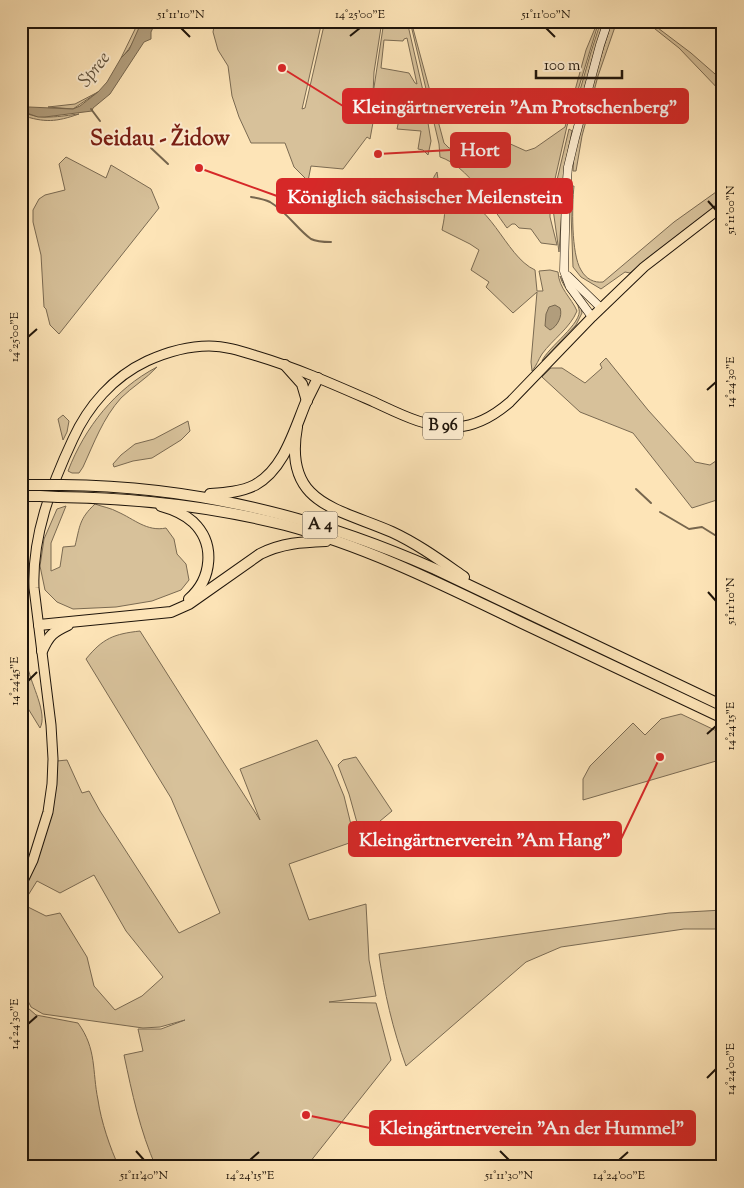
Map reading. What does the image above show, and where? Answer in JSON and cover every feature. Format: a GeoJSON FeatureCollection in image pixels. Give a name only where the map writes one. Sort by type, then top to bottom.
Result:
{"type":"FeatureCollection","features":[{"type":"Feature","properties":{"kind":"highway"},"geometry":{"type":"LineString","coordinates":[[285,365],[302,384],[307,401]]}},
{"type":"Feature","properties":{"kind":"highway"},"geometry":{"type":"LineString","coordinates":[[199,496],[245,489],[262,480],[279,462],[297,427],[318,378]]}},
{"type":"Feature","properties":{"kind":"highway"},"geometry":{"type":"LineString","coordinates":[[297,427],[294,448],[295,463],[299,476],[307,489],[318,499],[331,508],[393,533],[418,546],[468,580],[482,592]]}},
{"type":"Feature","properties":{"kind":"highway","name":"A 4"},"geometry":{"type":"LineString","coordinates":[[21,485],[134,488],[199,496],[266,509],[343,532],[402,554],[723,706]]}},
{"type":"Feature","properties":{"kind":"highway","name":"A 4"},"geometry":{"type":"LineString","coordinates":[[21,496],[141,500],[178,504],[243,515],[335,540],[440,584],[723,718]]}},
{"type":"Feature","properties":{"kind":"highway"},"geometry":{"type":"LineString","coordinates":[[141,500],[174,510],[189,518],[201,533],[207,546],[208,554],[207,572],[196,592],[178,604],[151,613]]}},
{"type":"Feature","properties":{"kind":"highway"},"geometry":{"type":"LineString","coordinates":[[39,625],[171,612],[189,604],[247,562],[271,548],[297,542],[335,540]]}},
{"type":"Feature","properties":{"kind":"highway"},"geometry":{"type":"LineString","coordinates":[[42,651],[54,632],[73,622]]}},
{"type":"Feature","properties":{"kind":"main road"},"geometry":{"type":"LineString","coordinates":[[592,317],[570,287],[564,270],[566,193],[568,167],[574,138],[608,21]]}},
{"type":"Feature","properties":{"kind":"main road","name":"B 96"},"geometry":{"type":"LineString","coordinates":[[21,885],[40,840],[48,812],[52,784],[53,747],[34,588],[33,566],[36,545],[42,521],[67,451],[77,430],[92,407],[114,382],[140,364],[167,353],[195,347],[216,346],[234,349],[285,365],[416,420],[439,426],[459,427],[474,424],[495,414],[510,402],[592,317],[644,267],[723,206]]}},
{"type":"Feature","properties":{"kind":"main road"},"geometry":{"type":"LineString","coordinates":[[564,270],[572,281],[601,308]]}},
{"type":"Feature","properties":{"kind":"shaded area"},"geometry":{"type":"Polygon","coordinates":[[[139,21],[142,21],[136,36],[121,58],[139,21]]]}},
{"type":"Feature","properties":{"kind":"shaded area"},"geometry":{"type":"Polygon","coordinates":[[[142,21],[156,21],[151,32],[151,39],[144,42],[110,94],[92,111],[38,117],[21,111],[21,103],[29,107],[73,109],[80,106],[107,82],[121,58],[129,50],[142,21]]]}},
{"type":"Feature","properties":{"kind":"shaded area"},"geometry":{"type":"Polygon","coordinates":[[[215,21],[246,21],[245,25],[252,27],[254,21],[322,21],[302,109],[305,108],[325,21],[382,21],[374,72],[373,94],[384,21],[407,21],[429,117],[412,112],[409,105],[378,95],[370,139],[367,137],[343,169],[311,166],[308,181],[294,167],[285,143],[251,143],[232,96],[228,66],[218,50],[213,32],[215,21]],[[407,38],[403,41],[384,40],[381,68],[409,73],[417,84],[407,38]]]}},
{"type":"Feature","properties":{"kind":"shaded area"},"geometry":{"type":"Polygon","coordinates":[[[410,21],[444,143],[449,148],[459,150],[497,140],[526,151],[535,148],[565,127],[586,50],[599,21],[567,126],[555,179],[550,217],[557,245],[541,243],[531,229],[519,228],[515,224],[507,228],[469,177],[450,162],[440,157],[439,144],[410,21]]]}},
{"type":"Feature","properties":{"kind":"shaded area"},"geometry":{"type":"Polygon","coordinates":[[[601,21],[604,21],[577,117],[574,120],[572,118],[601,21]]]}},
{"type":"Feature","properties":{"kind":"shaded area"},"geometry":{"type":"Polygon","coordinates":[[[612,21],[617,21],[598,76],[582,136],[576,171],[573,171],[574,153],[612,21]]]}},
{"type":"Feature","properties":{"kind":"shaded area"},"geometry":{"type":"Polygon","coordinates":[[[645,21],[649,21],[691,53],[723,81],[723,94],[679,48],[645,21]]]}},
{"type":"Feature","properties":{"kind":"shaded area"},"geometry":{"type":"Polygon","coordinates":[[[98,92],[73,109],[48,107],[75,104],[98,92]]]}},
{"type":"Feature","properties":{"kind":"shaded area"},"geometry":{"type":"Polygon","coordinates":[[[21,111],[43,117],[79,114],[64,119],[44,120],[21,115],[21,111]]]}},
{"type":"Feature","properties":{"kind":"shaded area"},"geometry":{"type":"Polygon","coordinates":[[[400,115],[428,123],[431,141],[428,155],[423,150],[418,149],[421,131],[397,129],[400,115]]]}},
{"type":"Feature","properties":{"kind":"shaded area"},"geometry":{"type":"Polygon","coordinates":[[[569,129],[572,131],[565,166],[559,252],[553,209],[557,180],[569,129]]]}},
{"type":"Feature","properties":{"kind":"shaded area"},"geometry":{"type":"Polygon","coordinates":[[[66,157],[106,178],[111,165],[151,189],[159,208],[59,334],[50,325],[44,307],[41,255],[33,222],[33,210],[39,199],[45,195],[65,190],[59,164],[66,157]]]}},
{"type":"Feature","properties":{"kind":"shaded area"},"geometry":{"type":"Polygon","coordinates":[[[437,172],[439,186],[458,186],[459,179],[461,179],[476,198],[456,191],[437,193],[434,191],[432,183],[437,172]]]}},
{"type":"Feature","properties":{"kind":"shaded area"},"geometry":{"type":"Polygon","coordinates":[[[570,186],[574,186],[573,229],[575,253],[578,263],[585,276],[590,280],[600,282],[603,282],[674,222],[723,187],[723,201],[630,273],[625,272],[601,289],[581,277],[573,267],[570,186]]]}},
{"type":"Feature","properties":{"kind":"shaded area"},"geometry":{"type":"Polygon","coordinates":[[[449,197],[463,199],[475,206],[486,216],[514,252],[524,263],[535,270],[537,291],[543,291],[539,271],[550,270],[558,272],[563,288],[575,306],[577,311],[574,317],[542,354],[532,371],[531,362],[537,292],[513,313],[486,287],[489,282],[471,270],[479,250],[442,230],[444,211],[441,199],[449,197]]]}},
{"type":"Feature","properties":{"kind":"shaded area"},"geometry":{"type":"Polygon","coordinates":[[[560,276],[581,307],[582,313],[576,325],[542,361],[545,355],[571,328],[579,315],[578,305],[564,286],[560,276]]]}},
{"type":"Feature","properties":{"kind":"shaded area"},"geometry":{"type":"Polygon","coordinates":[[[555,305],[560,308],[561,314],[557,324],[550,330],[545,326],[546,314],[549,307],[555,305]]]}},
{"type":"Feature","properties":{"kind":"shaded area"},"geometry":{"type":"Polygon","coordinates":[[[606,358],[648,410],[695,462],[710,465],[723,456],[723,498],[692,508],[633,433],[580,412],[542,377],[551,368],[562,368],[585,383],[602,368],[600,364],[606,358]]]}},
{"type":"Feature","properties":{"kind":"shaded area"},"geometry":{"type":"Polygon","coordinates":[[[157,367],[125,394],[115,406],[104,422],[79,473],[68,471],[83,439],[103,411],[128,386],[157,367]]]}},
{"type":"Feature","properties":{"kind":"shaded area"},"geometry":{"type":"Polygon","coordinates":[[[63,415],[69,421],[63,440],[58,419],[63,415]]]}},
{"type":"Feature","properties":{"kind":"shaded area"},"geometry":{"type":"Polygon","coordinates":[[[188,421],[190,431],[181,440],[152,458],[114,467],[113,464],[121,455],[135,444],[154,439],[188,421]]]}},
{"type":"Feature","properties":{"kind":"shaded area"},"geometry":{"type":"Polygon","coordinates":[[[95,504],[115,511],[147,527],[166,528],[174,539],[177,554],[186,564],[189,580],[181,590],[152,601],[116,607],[73,609],[57,602],[45,590],[40,566],[44,539],[57,509],[66,506],[51,543],[51,571],[60,567],[63,547],[75,546],[83,519],[95,504]]]}},
{"type":"Feature","properties":{"kind":"shaded area"},"geometry":{"type":"Polygon","coordinates":[[[140,631],[260,820],[240,769],[317,740],[332,767],[344,796],[355,841],[289,864],[309,920],[366,904],[369,960],[376,996],[329,1002],[376,1003],[391,1060],[306,1167],[156,1167],[133,1098],[124,1055],[143,1051],[138,1029],[161,1029],[185,1020],[160,1027],[143,1028],[43,1014],[31,1007],[27,999],[21,961],[21,924],[26,906],[46,916],[60,913],[87,957],[94,986],[115,1010],[142,996],[163,977],[126,931],[94,875],[60,893],[37,881],[27,897],[22,893],[37,859],[57,761],[67,760],[82,793],[89,791],[179,933],[220,913],[171,798],[86,659],[98,646],[110,638],[140,631]]]}},
{"type":"Feature","properties":{"kind":"shaded area"},"geometry":{"type":"Polygon","coordinates":[[[21,637],[26,637],[28,668],[41,707],[42,722],[40,728],[21,697],[21,637]]]}},
{"type":"Feature","properties":{"kind":"shaded area"},"geometry":{"type":"Polygon","coordinates":[[[681,714],[723,734],[723,759],[583,800],[583,779],[590,766],[633,723],[645,735],[661,719],[681,714]]]}},
{"type":"Feature","properties":{"kind":"shaded area"},"geometry":{"type":"Polygon","coordinates":[[[356,757],[392,811],[361,837],[349,794],[338,765],[343,760],[356,757]]]}},
{"type":"Feature","properties":{"kind":"shaded area"},"geometry":{"type":"Polygon","coordinates":[[[723,910],[723,929],[684,929],[561,947],[526,962],[406,1066],[389,1011],[379,954],[669,913],[723,910]]]}},
{"type":"Feature","properties":{"kind":"shaded area"},"geometry":{"type":"Polygon","coordinates":[[[21,995],[28,1008],[36,1015],[78,1023],[84,1033],[93,1060],[101,1117],[119,1167],[21,1167],[21,995]]]}},
{"type":"Feature","properties":{"kind":"waterway"},"geometry":{"type":"LineString","coordinates":[[91,109],[100,121]]}},
{"type":"Feature","properties":{"kind":"waterway"},"geometry":{"type":"LineString","coordinates":[[151,148],[168,164]]}},
{"type":"Feature","properties":{"kind":"waterway"},"geometry":{"type":"LineString","coordinates":[[251,197],[265,200],[276,206],[311,239],[331,242]]}},
{"type":"Feature","properties":{"kind":"waterway"},"geometry":{"type":"LineString","coordinates":[[636,489],[651,503]]}},
{"type":"Feature","properties":{"kind":"waterway"},"geometry":{"type":"LineString","coordinates":[[660,512],[689,529],[702,527],[718,537]]}},
{"type":"Feature","properties":{"kind":"place","name":"Kleingärtnerverein \"Am Protschenberg\""},"geometry":{"type":"Point","coordinates":[282,68]}},
{"type":"Feature","properties":{"kind":"place","name":"Hort"},"geometry":{"type":"Point","coordinates":[378,154]}},
{"type":"Feature","properties":{"kind":"place","name":"Königlich sächsischer Meilenstein"},"geometry":{"type":"Point","coordinates":[199,168]}},
{"type":"Feature","properties":{"kind":"place","name":"Kleingärtnerverein \"Am Hang\""},"geometry":{"type":"Point","coordinates":[660,757]}},
{"type":"Feature","properties":{"kind":"place","name":"Kleingärtnerverein \"An der Hummel\""},"geometry":{"type":"Point","coordinates":[306,1115]}},
{"type":"Feature","properties":{"kind":"district","name":"Seidau - Židow"},"geometry":{"type":"Point","coordinates":[160,140]}},
{"type":"Feature","properties":{"kind":"water label","name":"Spree"},"geometry":{"type":"Point","coordinates":[95,70]}}]}
